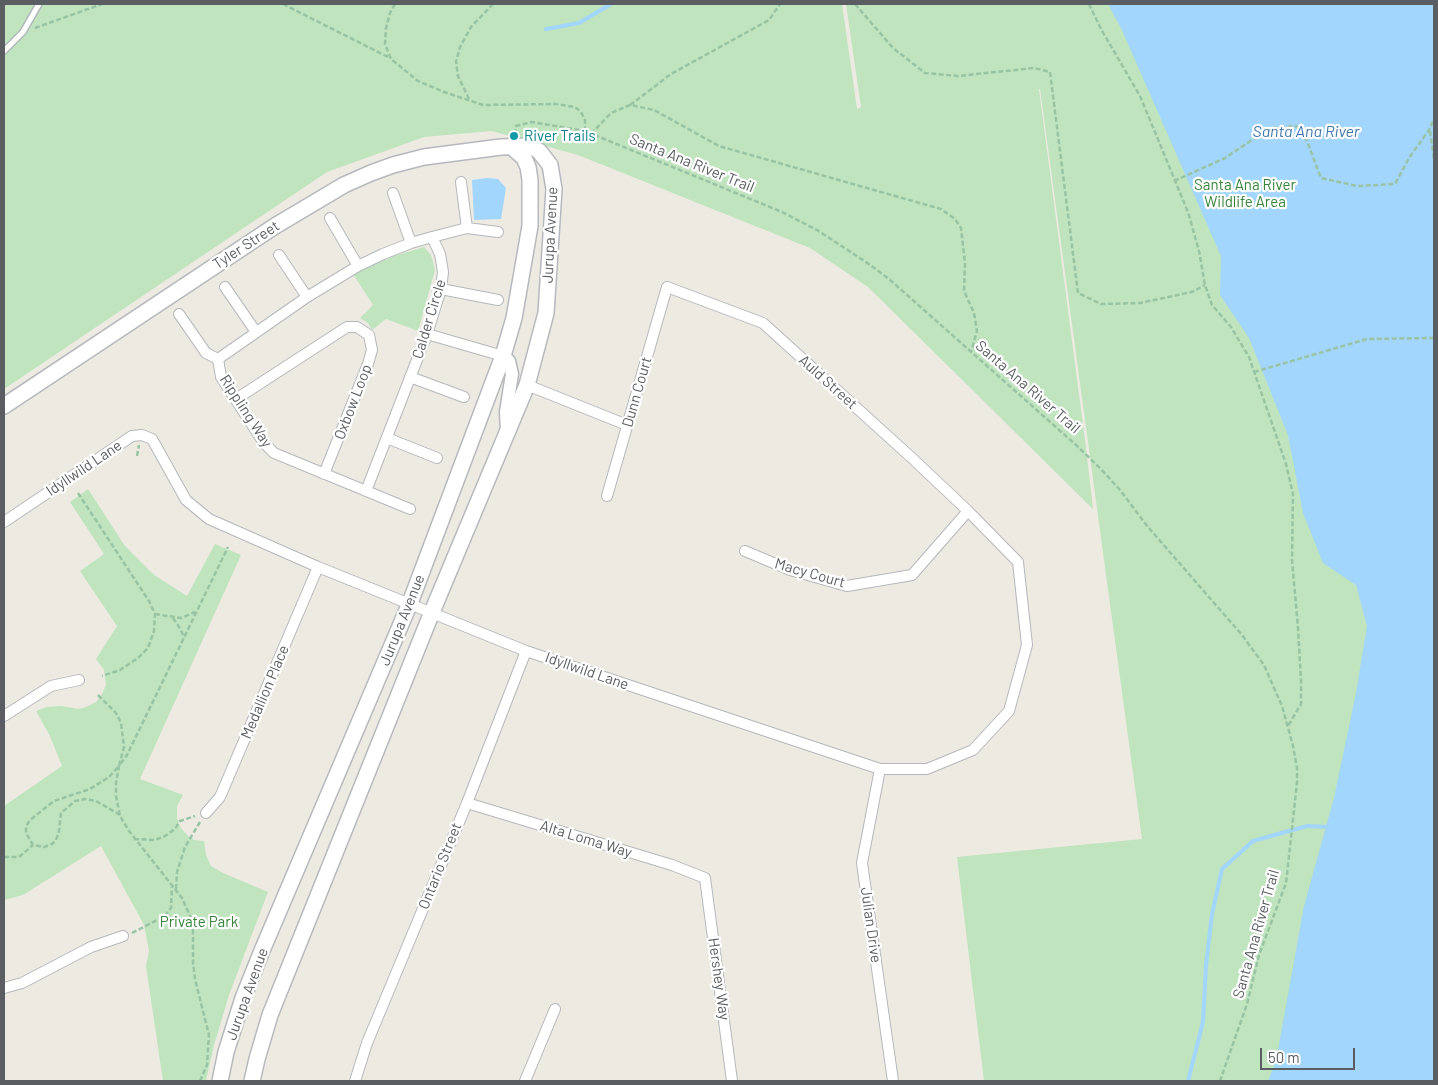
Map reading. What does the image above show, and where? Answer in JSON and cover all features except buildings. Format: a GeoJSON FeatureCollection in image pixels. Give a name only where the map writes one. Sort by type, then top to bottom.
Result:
{"type":"FeatureCollection","features":[{"type":"Feature","properties":{"kind":"main road","name":"Jurupa Avenue"},"geometry":{"type":"LineString","coordinates":[[252,1081],[270,1015],[432,612],[528,385],[546,313],[554,189],[550,165],[544,157],[530,146],[513,148]]}},
{"type":"Feature","properties":{"kind":"main road","name":"Tyler Street"},"geometry":{"type":"LineString","coordinates":[[4,406],[216,264],[344,185],[393,165],[424,157],[485,148],[513,148]]}},
{"type":"Feature","properties":{"kind":"main road","name":"Jurupa Avenue"},"geometry":{"type":"LineString","coordinates":[[220,1081],[243,998],[410,603],[503,356],[514,318],[530,226],[530,180],[528,167],[524,158],[513,148]]}},
{"type":"Feature","properties":{"kind":"street"},"geometry":{"type":"LineString","coordinates":[[461,182],[467,228]]}},
{"type":"Feature","properties":{"kind":"street"},"geometry":{"type":"LineString","coordinates":[[393,193],[411,243]]}},
{"type":"Feature","properties":{"kind":"street"},"geometry":{"type":"LineString","coordinates":[[330,218],[358,266]]}},
{"type":"Feature","properties":{"kind":"street"},"geometry":{"type":"LineString","coordinates":[[179,314],[206,353],[218,359],[307,297],[358,266],[383,254],[411,243],[467,228],[498,232]]}},
{"type":"Feature","properties":{"kind":"street","name":"Calder Circle"},"geometry":{"type":"LineString","coordinates":[[366,491],[427,334],[441,290],[444,272],[440,254],[432,237]]}},
{"type":"Feature","properties":{"kind":"street"},"geometry":{"type":"LineString","coordinates":[[279,256],[307,297]]}},
{"type":"Feature","properties":{"kind":"street"},"geometry":{"type":"LineString","coordinates":[[225,287],[256,332]]}},
{"type":"Feature","properties":{"kind":"street","name":"Dunn Court"},"geometry":{"type":"LineString","coordinates":[[607,496],[667,287]]}},
{"type":"Feature","properties":{"kind":"street","name":"Auld Street"},"geometry":{"type":"LineString","coordinates":[[667,287],[762,323],[968,511]]}},
{"type":"Feature","properties":{"kind":"street"},"geometry":{"type":"LineString","coordinates":[[441,290],[498,300]]}},
{"type":"Feature","properties":{"kind":"street","name":"Oxbow Loop"},"geometry":{"type":"LineString","coordinates":[[236,399],[348,327],[358,327],[369,335],[372,350],[368,364],[324,474]]}},
{"type":"Feature","properties":{"kind":"street"},"geometry":{"type":"LineString","coordinates":[[427,334],[503,356],[509,362],[512,374],[506,412],[507,434]]}},
{"type":"Feature","properties":{"kind":"street","name":"Rippling Way"},"geometry":{"type":"LineString","coordinates":[[218,359],[221,377],[264,443],[274,453],[410,509]]}},
{"type":"Feature","properties":{"kind":"street"},"geometry":{"type":"LineString","coordinates":[[410,378],[464,397]]}},
{"type":"Feature","properties":{"kind":"street"},"geometry":{"type":"LineString","coordinates":[[528,385],[627,425]]}},
{"type":"Feature","properties":{"kind":"street","name":"Idyllwild Lane"},"geometry":{"type":"LineString","coordinates":[[4,522],[132,436],[142,435],[152,439],[186,500],[209,520],[318,567],[526,651],[880,769],[927,769],[973,750],[1009,711],[1026,645],[1018,562],[968,511]]}},
{"type":"Feature","properties":{"kind":"street"},"geometry":{"type":"LineString","coordinates":[[386,438],[437,458]]}},
{"type":"Feature","properties":{"kind":"street","name":"Macy Court"},"geometry":{"type":"LineString","coordinates":[[745,551],[790,570],[847,586],[912,575],[968,511]]}},
{"type":"Feature","properties":{"kind":"street","name":"Medallion Place"},"geometry":{"type":"LineString","coordinates":[[206,813],[220,797],[318,567]]}},
{"type":"Feature","properties":{"kind":"street","name":"Ontario Street"},"geometry":{"type":"LineString","coordinates":[[355,1081],[367,1043],[467,803],[526,651]]}},
{"type":"Feature","properties":{"kind":"street"},"geometry":{"type":"LineString","coordinates":[[4,716],[51,686],[78,680]]}},
{"type":"Feature","properties":{"kind":"street","name":"Julian Drive"},"geometry":{"type":"LineString","coordinates":[[880,769],[862,863],[893,1081]]}},
{"type":"Feature","properties":{"kind":"street","name":"Alta Loma Way"},"geometry":{"type":"LineString","coordinates":[[467,803],[672,865],[705,878]]}},
{"type":"Feature","properties":{"kind":"street","name":"Hershey Way"},"geometry":{"type":"LineString","coordinates":[[705,878],[732,1081]]}},
{"type":"Feature","properties":{"kind":"street"},"geometry":{"type":"LineString","coordinates":[[4,988],[22,983],[91,947],[123,936]]}},
{"type":"Feature","properties":{"kind":"street"},"geometry":{"type":"LineString","coordinates":[[525,1081],[555,1009]]}},
{"type":"Feature","properties":{"kind":"lane"},"geometry":{"type":"LineString","coordinates":[[4,51],[23,32],[38,4]]}},
{"type":"Feature","properties":{"kind":"path"},"geometry":{"type":"LineString","coordinates":[[23,32],[102,4]]}},
{"type":"Feature","properties":{"kind":"path"},"geometry":{"type":"LineString","coordinates":[[282,4],[391,59],[418,81],[444,92],[483,104],[556,104],[575,107],[581,112],[585,120],[585,131]]}},
{"type":"Feature","properties":{"kind":"path"},"geometry":{"type":"LineString","coordinates":[[391,59],[385,44],[386,28],[390,13],[395,4]]}},
{"type":"Feature","properties":{"kind":"path"},"geometry":{"type":"LineString","coordinates":[[486,10],[487,4]]}},
{"type":"Feature","properties":{"kind":"path"},"geometry":{"type":"LineString","coordinates":[[470,101],[458,76],[456,62],[460,47],[467,33],[492,4]]}},
{"type":"Feature","properties":{"kind":"path"},"geometry":{"type":"LineString","coordinates":[[592,134],[611,113],[630,105],[671,74],[769,20],[780,4]]}},
{"type":"Feature","properties":{"kind":"path"},"geometry":{"type":"LineString","coordinates":[[855,4],[893,48],[925,74],[958,76],[1034,68],[1050,72],[1078,293],[1101,304],[1140,303],[1192,292],[1205,285]]}},
{"type":"Feature","properties":{"kind":"path"},"geometry":{"type":"LineString","coordinates":[[1090,4],[1101,29],[1140,96],[1188,212],[1199,251],[1205,285],[1212,305],[1231,327],[1249,357],[1286,464],[1292,494],[1292,560],[1298,628],[1301,704],[1288,726]]}},
{"type":"Feature","properties":{"kind":"path"},"geometry":{"type":"LineString","coordinates":[[630,105],[654,110],[719,146],[941,209],[955,219],[961,228],[965,263],[964,290],[974,313],[977,331],[971,352]]}},
{"type":"Feature","properties":{"kind":"path"},"geometry":{"type":"LineString","coordinates":[[1174,181],[1225,158],[1270,128],[1296,126],[1307,141],[1321,178],[1357,186],[1396,184],[1409,158],[1429,130],[1434,119]]}},
{"type":"Feature","properties":{"kind":"path","name":"Santa Ana River Trail"},"geometry":{"type":"LineString","coordinates":[[513,148],[516,126],[532,122],[585,131],[782,212],[846,247],[889,279],[1075,444],[1120,490],[1148,527],[1242,635],[1264,665],[1282,706],[1297,768],[1297,783],[1286,883],[1259,955],[1247,1004],[1220,1081]]}},
{"type":"Feature","properties":{"kind":"path"},"geometry":{"type":"LineString","coordinates":[[1429,130],[1434,159]]}},
{"type":"Feature","properties":{"kind":"path"},"geometry":{"type":"LineString","coordinates":[[1254,372],[1366,340],[1434,338]]}},
{"type":"Feature","properties":{"kind":"path"},"geometry":{"type":"LineString","coordinates":[[78,493],[149,601],[155,614],[154,631],[148,648],[138,658],[120,670],[102,676]]}},
{"type":"Feature","properties":{"kind":"path"},"geometry":{"type":"LineString","coordinates":[[120,816],[96,800],[86,799],[75,801],[61,813],[56,840],[52,844],[44,847],[33,845],[26,833],[26,826],[30,820],[54,801],[100,784],[119,766],[127,755],[228,547]]}},
{"type":"Feature","properties":{"kind":"path"},"geometry":{"type":"LineString","coordinates":[[155,614],[181,618],[197,612]]}},
{"type":"Feature","properties":{"kind":"path"},"geometry":{"type":"LineString","coordinates":[[173,618],[181,630],[184,639]]}},
{"type":"Feature","properties":{"kind":"path"},"geometry":{"type":"LineString","coordinates":[[98,695],[116,713],[121,723],[124,747],[119,766],[116,796],[120,816],[134,838],[176,890],[187,909],[193,929],[195,979],[209,1035],[207,1065],[200,1081]]}},
{"type":"Feature","properties":{"kind":"path"},"geometry":{"type":"LineString","coordinates":[[72,795],[75,801]]}},
{"type":"Feature","properties":{"kind":"path"},"geometry":{"type":"LineString","coordinates":[[134,838],[155,840],[175,829],[180,820],[206,813]]}},
{"type":"Feature","properties":{"kind":"path"},"geometry":{"type":"LineString","coordinates":[[176,890],[177,872],[185,847],[206,813]]}},
{"type":"Feature","properties":{"kind":"path"},"geometry":{"type":"LineString","coordinates":[[4,857],[19,857],[33,845]]}},
{"type":"Feature","properties":{"kind":"path"},"geometry":{"type":"LineString","coordinates":[[123,936],[165,916],[171,908],[172,886]]}},
{"type":"Feature","properties":{"kind":"path"},"geometry":{"type":"LineString","coordinates":[[165,916],[176,917],[193,929]]}},
{"type":"Feature","properties":{"kind":"green space","name":"Santa Ana River Wildlife Area"},"geometry":{"type":"Polygon","coordinates":[[[4,4],[842,4],[857,109],[861,107],[846,4],[1434,4],[1434,1081],[984,1081],[957,857],[1142,839],[1040,89],[1093,509],[868,287],[810,248],[578,155],[492,131],[424,137],[327,172],[4,389],[4,4]]]}},
{"type":"Feature","properties":{"kind":"green space"},"geometry":{"type":"Polygon","coordinates":[[[424,247],[431,255],[435,270],[418,331],[386,319],[372,330],[368,323],[360,318],[373,305],[353,274],[394,256],[424,247]]]}},
{"type":"Feature","properties":{"kind":"green space","name":"Private Park"},"geometry":{"type":"Polygon","coordinates":[[[88,489],[125,546],[154,575],[187,596],[215,544],[241,555],[140,779],[183,795],[177,806],[177,818],[180,827],[188,836],[195,840],[204,841],[206,855],[211,866],[268,892],[229,995],[214,1045],[206,1081],[163,1081],[146,966],[149,951],[144,925],[101,846],[23,895],[4,900],[4,806],[62,766],[50,736],[36,711],[47,707],[62,706],[78,709],[86,707],[96,702],[106,685],[104,670],[96,659],[117,626],[80,571],[104,554],[70,502],[88,489]]]}},
{"type":"Feature","properties":{"kind":"water","name":"Santa Ana River"},"geometry":{"type":"Polygon","coordinates":[[[1108,4],[1434,4],[1434,1081],[1268,1081],[1276,1061],[1304,906],[1334,798],[1356,693],[1367,626],[1356,585],[1323,563],[1303,513],[1288,435],[1249,338],[1220,295],[1221,256],[1121,28],[1108,4]]]}},
{"type":"Feature","properties":{"kind":"water"},"geometry":{"type":"Polygon","coordinates":[[[498,179],[506,188],[501,219],[474,220],[472,180],[498,179]]]}},
{"type":"Feature","properties":{"kind":"waterway"},"geometry":{"type":"LineString","coordinates":[[546,29],[579,23],[611,4]]}},
{"type":"Feature","properties":{"kind":"waterway"},"geometry":{"type":"LineString","coordinates":[[1188,1081],[1203,1022],[1206,965],[1212,914],[1222,869],[1253,841],[1307,826],[1329,827]]}},
{"type":"Feature","properties":{"kind":"place","name":"River Trails"},"geometry":{"type":"Point","coordinates":[514,136]}}]}
